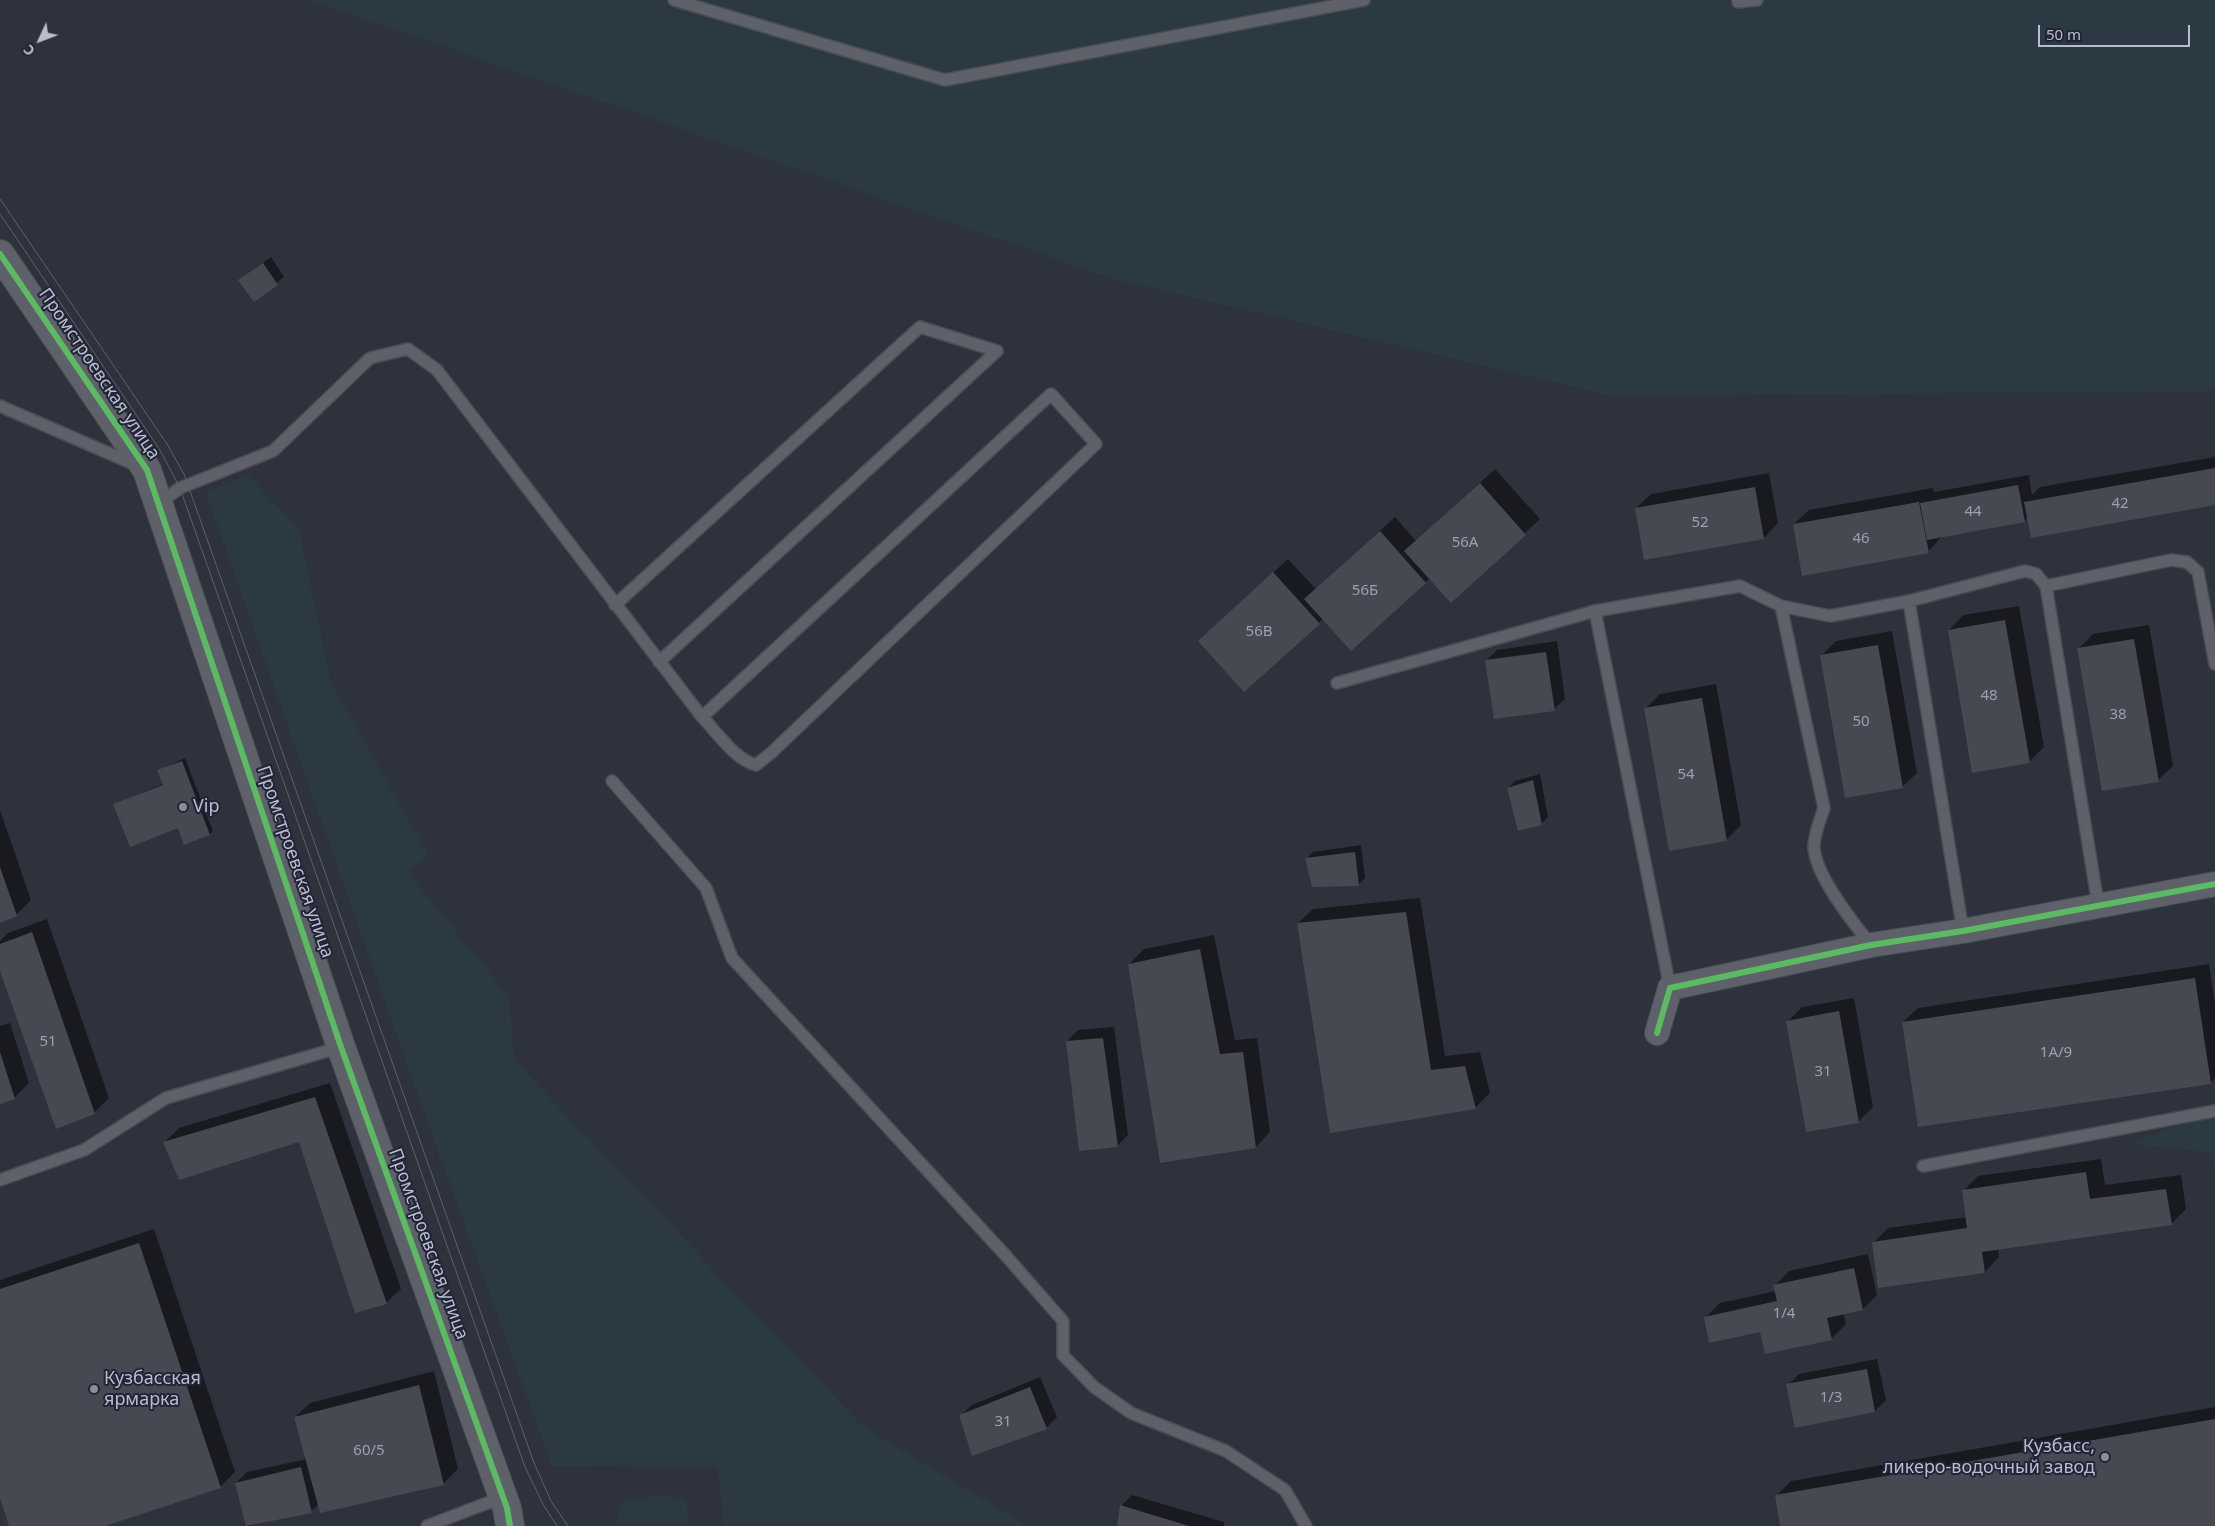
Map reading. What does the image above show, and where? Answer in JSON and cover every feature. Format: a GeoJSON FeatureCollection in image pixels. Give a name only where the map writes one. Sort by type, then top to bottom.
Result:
{"type":"FeatureCollection","features":[{"type":"Feature","properties":{"kind":"street","name":"Промстроевская улица"},"geometry":{"type":"LineString","coordinates":[[0,254],[147,470],[341,1047],[510,1514]]}},
{"type":"Feature","properties":{"kind":"street"},"geometry":{"type":"LineString","coordinates":[[1657,1032],[1670,988],[1871,945],[2215,884]]}},
{"type":"Feature","properties":{"kind":"lane"},"geometry":{"type":"LineString","coordinates":[[674,0],[945,80],[1364,0]]}},
{"type":"Feature","properties":{"kind":"lane"},"geometry":{"type":"LineString","coordinates":[[1738,0],[1738,2],[1756,0]]}},
{"type":"Feature","properties":{"kind":"lane"},"geometry":{"type":"LineString","coordinates":[[615,605],[920,327],[996,351],[659,662]]}},
{"type":"Feature","properties":{"kind":"lane"},"geometry":{"type":"LineString","coordinates":[[158,504],[180,488],[273,451],[370,358],[408,349],[437,370],[615,605],[702,716],[739,756],[747,763],[756,765],[771,753],[1096,444],[1051,394],[702,716]]}},
{"type":"Feature","properties":{"kind":"lane"},"geometry":{"type":"LineString","coordinates":[[0,406],[147,470]]}},
{"type":"Feature","properties":{"kind":"lane"},"geometry":{"type":"LineString","coordinates":[[2046,586],[2171,560],[2187,562],[2198,572],[2215,664]]}},
{"type":"Feature","properties":{"kind":"lane"},"geometry":{"type":"LineString","coordinates":[[1337,682],[1595,611],[1740,586],[1781,606],[1830,616],[1909,601],[2025,571],[2036,574],[2046,586],[2098,904]]}},
{"type":"Feature","properties":{"kind":"lane"},"geometry":{"type":"LineString","coordinates":[[1909,601],[1963,930]]}},
{"type":"Feature","properties":{"kind":"lane"},"geometry":{"type":"LineString","coordinates":[[1781,606],[1824,808],[1817,827],[1814,847],[1836,900],[1871,945]]}},
{"type":"Feature","properties":{"kind":"lane"},"geometry":{"type":"LineString","coordinates":[[1595,611],[1670,988]]}},
{"type":"Feature","properties":{"kind":"lane"},"geometry":{"type":"LineString","coordinates":[[612,781],[706,888],[732,958],[1007,1257],[1063,1321],[1064,1356],[1094,1387],[1132,1413],[1226,1451],[1285,1490],[1306,1526]]}},
{"type":"Feature","properties":{"kind":"lane"},"geometry":{"type":"LineString","coordinates":[[0,1180],[84,1150],[166,1098],[341,1047]]}},
{"type":"Feature","properties":{"kind":"lane"},"geometry":{"type":"LineString","coordinates":[[1924,1166],[2215,1111]]}},
{"type":"Feature","properties":{"kind":"lane"},"geometry":{"type":"LineString","coordinates":[[427,1526],[510,1514]]}},
{"type":"Feature","properties":{"kind":"shaded area"},"geometry":{"type":"Polygon","coordinates":[[[310,0],[2215,0],[2215,391],[1613,396],[1114,279],[310,0]]]}},
{"type":"Feature","properties":{"kind":"shaded area"},"geometry":{"type":"Polygon","coordinates":[[[248,475],[299,529],[331,683],[428,854],[409,874],[509,997],[514,1060],[862,1426],[1028,1526],[723,1526],[718,1468],[552,1466],[414,1084],[206,493],[248,475]]]}},
{"type":"Feature","properties":{"kind":"shaded area"},"geometry":{"type":"Polygon","coordinates":[[[2215,1115],[2215,1166],[2206,1152],[2129,1144],[2172,1127],[2215,1115]]]}},
{"type":"Feature","properties":{"kind":"shaded area"},"geometry":{"type":"Polygon","coordinates":[[[654,1495],[686,1499],[689,1526],[614,1526],[623,1502],[654,1495]]]}},
{"type":"Feature","properties":{"kind":"building"},"geometry":{"type":"Polygon","coordinates":[[[263,263],[278,285],[254,302],[238,280],[263,263]]]}},
{"type":"Feature","properties":{"kind":"building"},"geometry":{"type":"Polygon","coordinates":[[[2215,468],[2215,505],[2031,538],[2024,502],[2215,468]]]}},
{"type":"Feature","properties":{"kind":"building"},"geometry":{"type":"Polygon","coordinates":[[[1480,483],[1526,535],[1451,603],[1404,551],[1480,483]]]}},
{"type":"Feature","properties":{"kind":"building"},"geometry":{"type":"Polygon","coordinates":[[[2018,485],[2025,522],[1927,540],[1920,503],[2018,485]]]}},
{"type":"Feature","properties":{"kind":"building"},"geometry":{"type":"Polygon","coordinates":[[[1755,487],[1764,539],[1644,560],[1635,508],[1755,487]]]}},
{"type":"Feature","properties":{"kind":"building"},"geometry":{"type":"Polygon","coordinates":[[[1919,502],[1929,553],[1802,576],[1793,524],[1919,502]]]}},
{"type":"Feature","properties":{"kind":"building"},"geometry":{"type":"Polygon","coordinates":[[[1380,531],[1426,583],[1351,651],[1304,599],[1380,531]]]}},
{"type":"Feature","properties":{"kind":"building"},"geometry":{"type":"Polygon","coordinates":[[[1273,572],[1320,624],[1244,692],[1198,641],[1273,572]]]}},
{"type":"Feature","properties":{"kind":"building"},"geometry":{"type":"Polygon","coordinates":[[[2005,620],[2030,763],[1972,773],[1948,630],[2005,620]]]}},
{"type":"Feature","properties":{"kind":"building"},"geometry":{"type":"Polygon","coordinates":[[[2134,639],[2159,782],[2102,791],[2077,648],[2134,639]]]}},
{"type":"Feature","properties":{"kind":"building"},"geometry":{"type":"Polygon","coordinates":[[[1878,645],[1903,788],[1845,798],[1820,655],[1878,645]]]}},
{"type":"Feature","properties":{"kind":"building"},"geometry":{"type":"Polygon","coordinates":[[[1546,652],[1555,711],[1494,719],[1485,660],[1546,652]]]}},
{"type":"Feature","properties":{"kind":"building"},"geometry":{"type":"Polygon","coordinates":[[[1702,698],[1727,841],[1669,851],[1644,708],[1702,698]]]}},
{"type":"Feature","properties":{"kind":"building"},"geometry":{"type":"Polygon","coordinates":[[[182,761],[210,835],[184,845],[178,828],[130,847],[113,804],[163,785],[157,770],[182,761]]]}},
{"type":"Feature","properties":{"kind":"building"},"geometry":{"type":"Polygon","coordinates":[[[1533,780],[1542,825],[1518,831],[1507,788],[1533,780]]]}},
{"type":"Feature","properties":{"kind":"building"},"geometry":{"type":"Polygon","coordinates":[[[1355,852],[1359,886],[1312,887],[1305,858],[1355,852]]]}},
{"type":"Feature","properties":{"kind":"building"},"geometry":{"type":"Polygon","coordinates":[[[0,867],[17,916],[0,923],[0,867]]]}},
{"type":"Feature","properties":{"kind":"building"},"geometry":{"type":"Polygon","coordinates":[[[1406,912],[1431,1070],[1465,1066],[1476,1109],[1330,1133],[1297,923],[1406,912]]]}},
{"type":"Feature","properties":{"kind":"building"},"geometry":{"type":"Polygon","coordinates":[[[32,932],[95,1114],[56,1129],[0,971],[0,944],[32,932]]]}},
{"type":"Feature","properties":{"kind":"building"},"geometry":{"type":"Polygon","coordinates":[[[1200,949],[1220,1054],[1243,1052],[1256,1148],[1160,1163],[1128,964],[1200,949]]]}},
{"type":"Feature","properties":{"kind":"building"},"geometry":{"type":"Polygon","coordinates":[[[2195,978],[2211,1084],[1918,1127],[1902,1022],[2195,978]]]}},
{"type":"Feature","properties":{"kind":"building"},"geometry":{"type":"Polygon","coordinates":[[[1839,1011],[1859,1123],[1806,1132],[1786,1021],[1839,1011]]]}},
{"type":"Feature","properties":{"kind":"building"},"geometry":{"type":"Polygon","coordinates":[[[1103,1038],[1118,1147],[1079,1151],[1066,1041],[1103,1038]]]}},
{"type":"Feature","properties":{"kind":"building"},"geometry":{"type":"Polygon","coordinates":[[[0,1052],[15,1099],[0,1104],[0,1052]]]}},
{"type":"Feature","properties":{"kind":"building"},"geometry":{"type":"Polygon","coordinates":[[[315,1097],[387,1304],[355,1313],[299,1142],[179,1180],[163,1142],[315,1097]]]}},
{"type":"Feature","properties":{"kind":"building"},"geometry":{"type":"Polygon","coordinates":[[[2086,1172],[2090,1199],[2166,1189],[2172,1225],[1982,1252],[1985,1273],[1878,1288],[1872,1242],[1967,1228],[1962,1190],[2086,1172]]]}},
{"type":"Feature","properties":{"kind":"building","name":"Кузбасская ярмарка"},"geometry":{"type":"Polygon","coordinates":[[[139,1243],[221,1488],[105,1526],[9,1526],[0,1498],[0,1289],[139,1243]]]}},
{"type":"Feature","properties":{"kind":"building"},"geometry":{"type":"Polygon","coordinates":[[[1854,1268],[1863,1310],[1827,1318],[1832,1340],[1765,1354],[1760,1332],[1709,1343],[1704,1317],[1777,1301],[1773,1285],[1854,1268]]]}},
{"type":"Feature","properties":{"kind":"building"},"geometry":{"type":"Polygon","coordinates":[[[1867,1369],[1875,1412],[1795,1428],[1786,1384],[1867,1369]]]}},
{"type":"Feature","properties":{"kind":"building"},"geometry":{"type":"Polygon","coordinates":[[[419,1385],[444,1485],[320,1513],[294,1417],[419,1385]]]}},
{"type":"Feature","properties":{"kind":"building"},"geometry":{"type":"Polygon","coordinates":[[[1030,1387],[1047,1429],[972,1456],[959,1415],[1030,1387]]]}},
{"type":"Feature","properties":{"kind":"building","name":"Кузбасс, ликеро-водочный завод"},"geometry":{"type":"Polygon","coordinates":[[[2215,1419],[2215,1526],[1780,1526],[1775,1495],[2215,1419]]]}},
{"type":"Feature","properties":{"kind":"building"},"geometry":{"type":"Polygon","coordinates":[[[301,1467],[312,1513],[246,1526],[235,1483],[301,1467]]]}},
{"type":"Feature","properties":{"kind":"building"},"geometry":{"type":"Polygon","coordinates":[[[1120,1505],[1189,1526],[1117,1526],[1120,1505]]]}},
{"type":"Feature","properties":{"kind":"tram line"},"geometry":{"type":"LineString","coordinates":[[0,199],[167,444],[184,474],[534,1463],[551,1501],[568,1526]]}},
{"type":"Feature","properties":{"kind":"tram line"},"geometry":{"type":"LineString","coordinates":[[0,214],[160,450],[180,488],[525,1467],[544,1506],[557,1526]]}},
{"type":"Feature","properties":{"kind":"cycle path"},"geometry":{"type":"LineString","coordinates":[[0,254],[147,470],[341,1047],[507,1508],[510,1526]]}},
{"type":"Feature","properties":{"kind":"cycle path"},"geometry":{"type":"LineString","coordinates":[[1657,1033],[1670,988],[1871,945],[1963,931],[2215,884]]}},
{"type":"Feature","properties":{"kind":"place","name":"Vip"},"geometry":{"type":"Point","coordinates":[183,807]}},
{"type":"Feature","properties":{"kind":"place","name":"Кузбасская ярмарка"},"geometry":{"type":"Point","coordinates":[94,1389]}},
{"type":"Feature","properties":{"kind":"place","name":"Кузбасс, ликеро-водочный завод"},"geometry":{"type":"Point","coordinates":[2105,1457]}}]}
